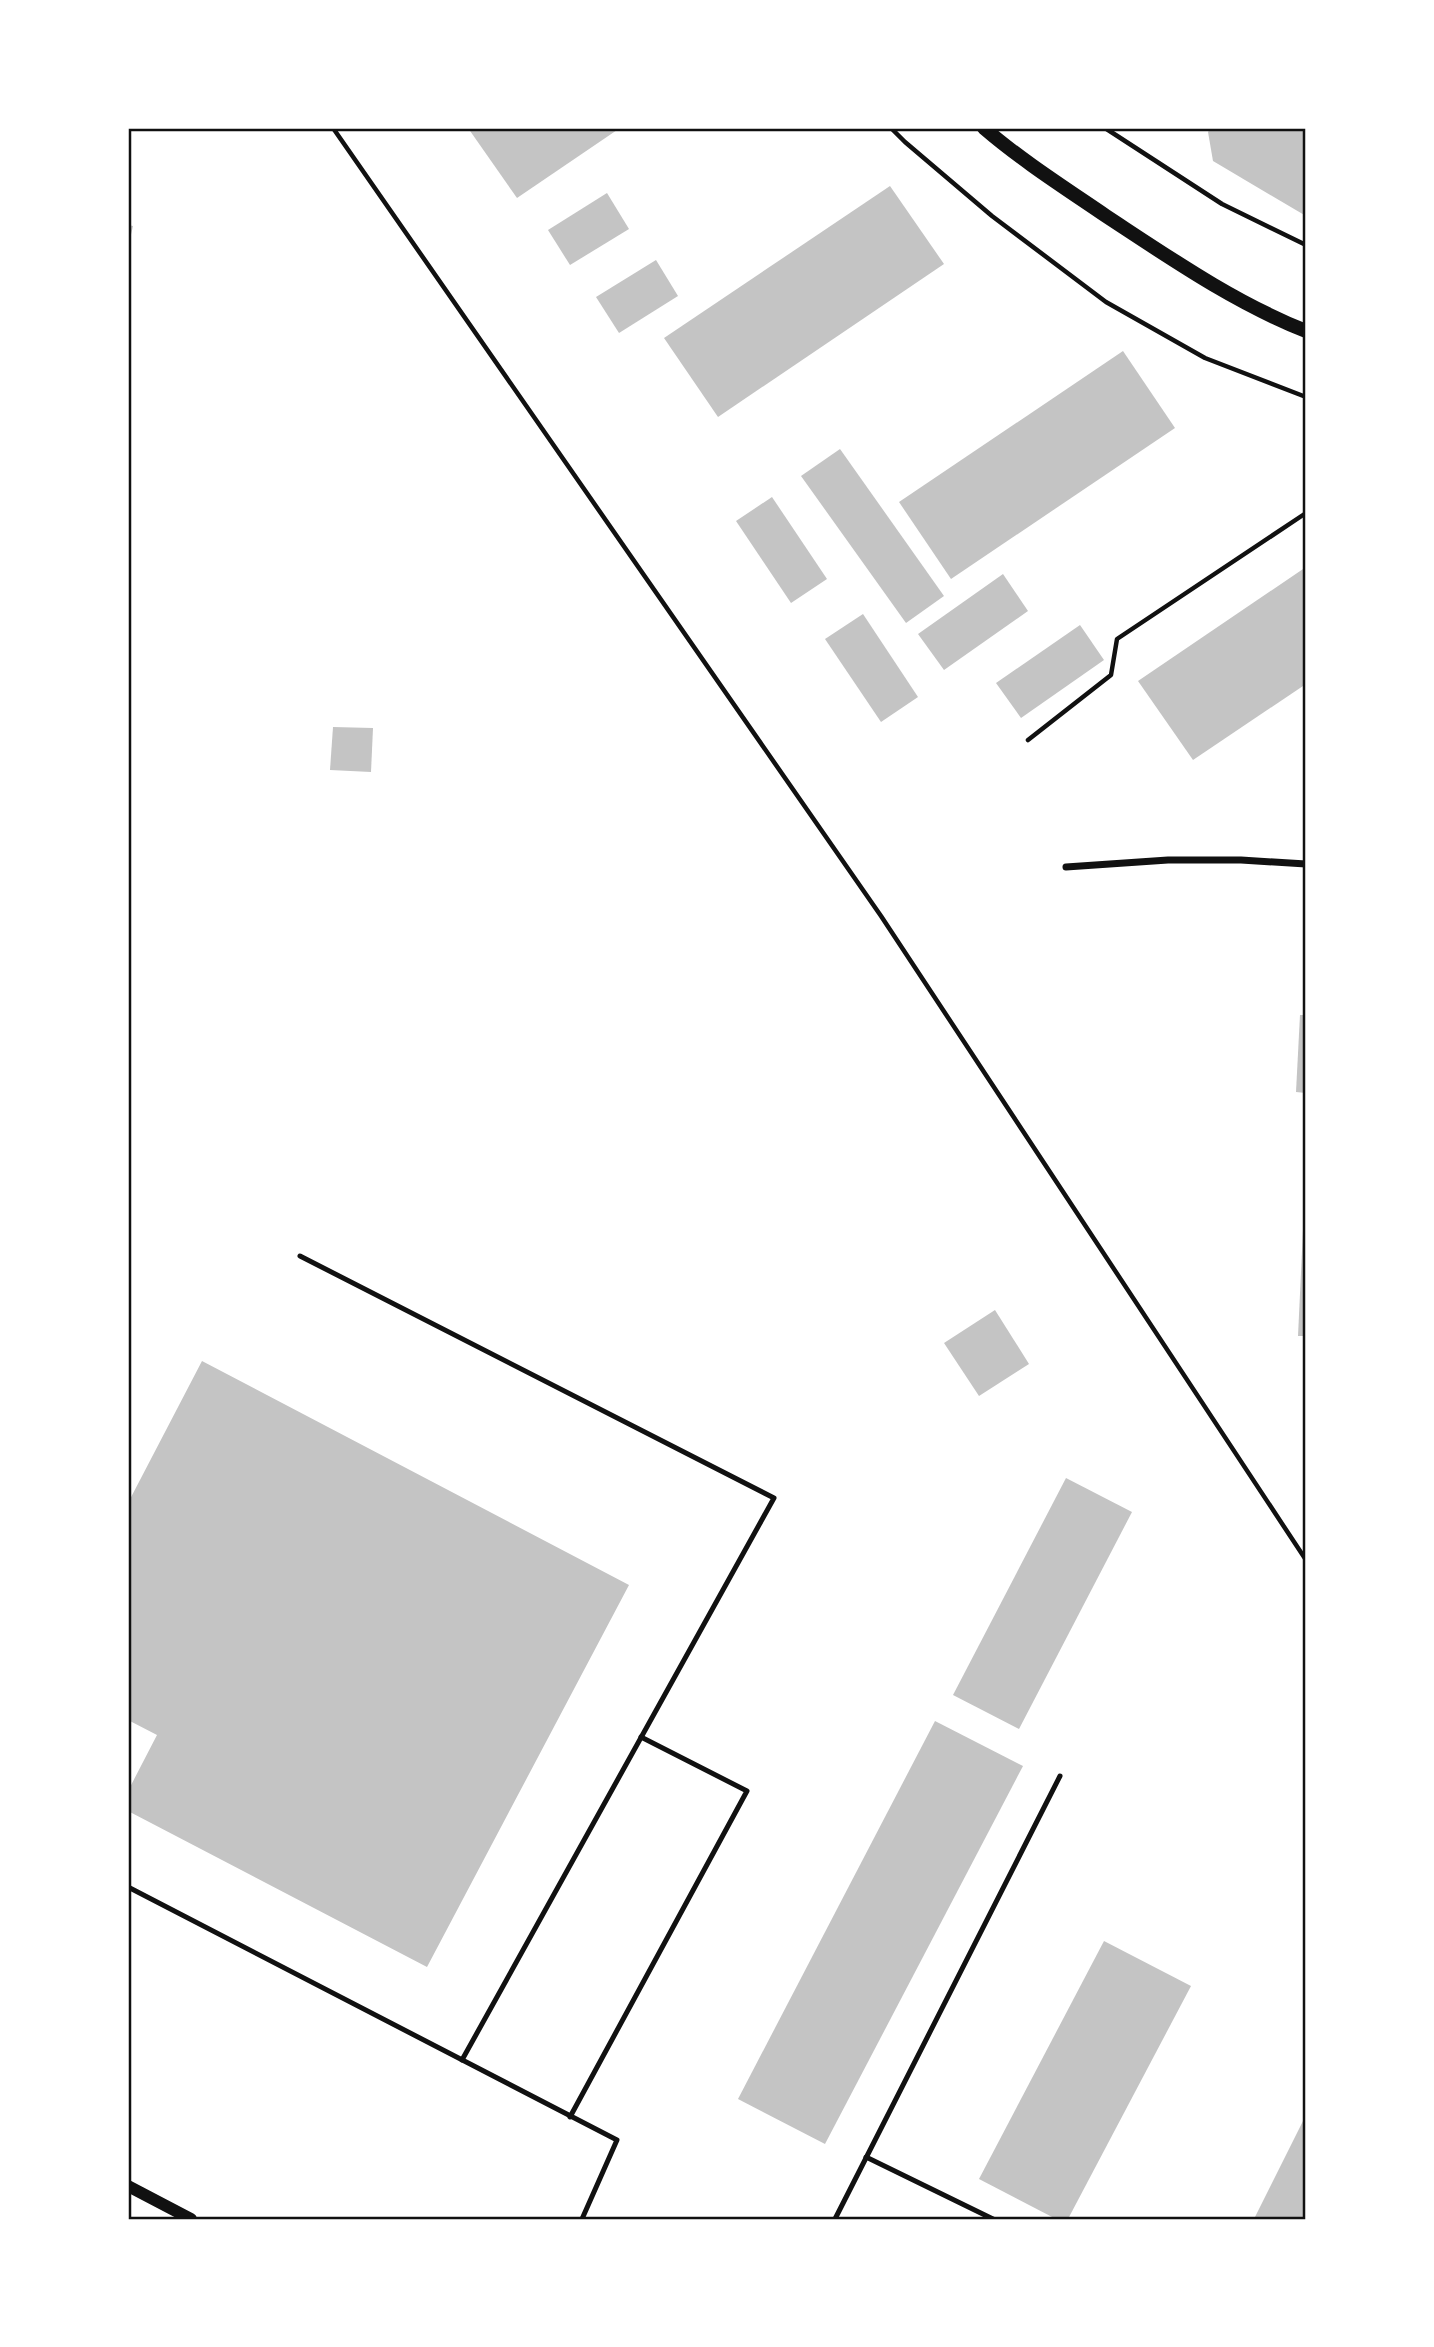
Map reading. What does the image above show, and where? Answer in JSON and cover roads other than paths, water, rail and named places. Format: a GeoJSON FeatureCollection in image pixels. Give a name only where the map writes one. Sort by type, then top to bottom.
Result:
{"type":"FeatureCollection","features":[{"type":"Feature","properties":{"kind":"main road"},"geometry":{"type":"LineString","coordinates":[[984,128],[1078,197],[1174,261],[1232,295],[1306,331]]}},
{"type":"Feature","properties":{"kind":"street"},"geometry":{"type":"LineString","coordinates":[[1066,867],[1168,860],[1241,860],[1306,864]]}},
{"type":"Feature","properties":{"kind":"street"},"geometry":{"type":"LineString","coordinates":[[128,2186],[191,2219]]}},
{"type":"Feature","properties":{"kind":"lane"},"geometry":{"type":"LineString","coordinates":[[300,1256],[774,1498],[462,2060]]}},
{"type":"Feature","properties":{"kind":"lane"},"geometry":{"type":"LineString","coordinates":[[570,2117],[747,1791],[641,1737]]}},
{"type":"Feature","properties":{"kind":"lane"},"geometry":{"type":"LineString","coordinates":[[835,2219],[1060,1776]]}},
{"type":"Feature","properties":{"kind":"lane"},"geometry":{"type":"LineString","coordinates":[[128,1887],[617,2140],[582,2219]]}},
{"type":"Feature","properties":{"kind":"lane"},"geometry":{"type":"LineString","coordinates":[[866,2157],[993,2219]]}}]}
